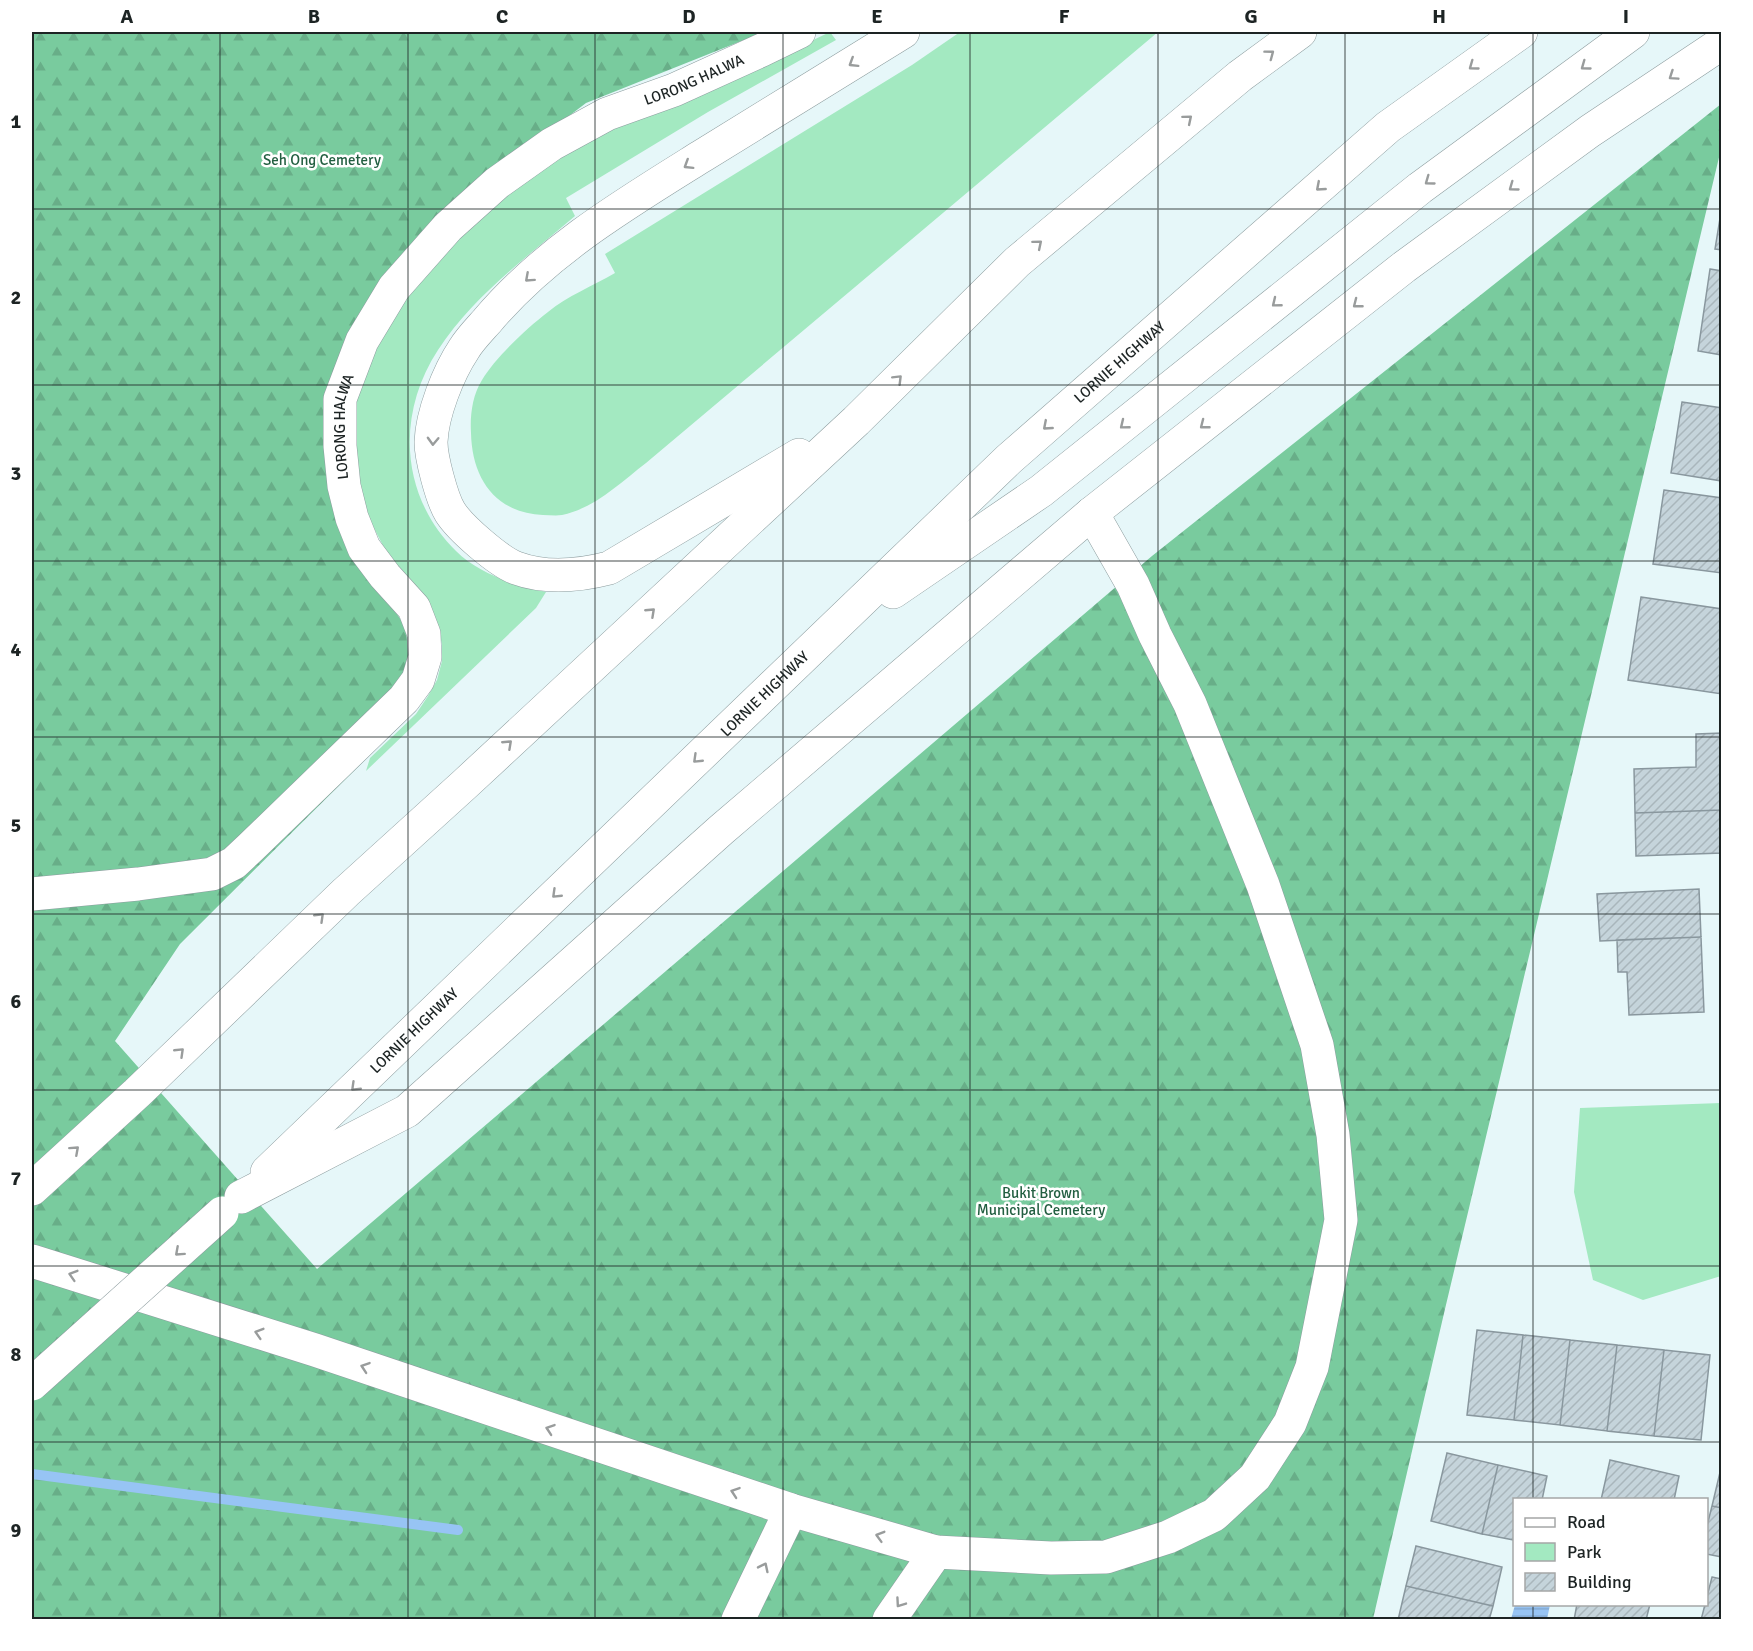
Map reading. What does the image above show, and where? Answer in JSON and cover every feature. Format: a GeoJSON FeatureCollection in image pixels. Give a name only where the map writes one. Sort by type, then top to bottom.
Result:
{"type":"FeatureCollection","features":[{"type":"Feature","properties":{"kind":"main road","name":"LORONG HALWA"},"geometry":{"type":"LineString","coordinates":[[32,894],[212,874],[234,862],[405,699],[418,680],[425,657],[424,634],[414,608],[364,548],[352,518],[344,486],[340,446],[340,399],[362,341],[394,288],[448,227],[497,183],[552,144],[607,114],[674,90],[799,32]]}},
{"type":"Feature","properties":{"kind":"main road"},"geometry":{"type":"LineString","coordinates":[[856,421],[609,568],[569,576],[540,574],[514,567],[476,540],[450,512],[436,473],[431,443],[438,403],[464,349],[506,298],[550,259],[602,218],[903,32]]}},
{"type":"Feature","properties":{"kind":"main road"},"geometry":{"type":"LineString","coordinates":[[32,1189],[346,892],[856,421],[1017,262],[1240,76],[1300,32]]}},
{"type":"Feature","properties":{"kind":"main road","name":"LORNIE HIGHWAY"},"geometry":{"type":"LineString","coordinates":[[32,1384],[232,1205],[1009,459],[1379,135],[1521,32]]}},
{"type":"Feature","properties":{"kind":"main road"},"geometry":{"type":"LineString","coordinates":[[815,646],[1041,491],[1420,188],[1633,32]]}},
{"type":"Feature","properties":{"kind":"main road"},"geometry":{"type":"LineString","coordinates":[[232,1205],[406,1111],[721,830],[1092,513],[1404,267],[1590,131],[1722,43]]}},
{"type":"Feature","properties":{"kind":"main road"},"geometry":{"type":"LineString","coordinates":[[32,1262],[315,1350],[791,1510],[936,1552],[1051,1558],[1106,1557],[1168,1537],[1214,1515],[1255,1477],[1290,1423],[1312,1367],[1341,1220],[1333,1135],[1317,1045],[1263,885],[1190,704],[1133,585],[1092,513]]}},
{"type":"Feature","properties":{"kind":"main road"},"geometry":{"type":"LineString","coordinates":[[738,1620],[791,1510]]}},
{"type":"Feature","properties":{"kind":"main road"},"geometry":{"type":"LineString","coordinates":[[889,1620],[936,1552]]}},
{"type":"Feature","properties":{"kind":"green space","name":"Bukit Brown Municipal Cemetery"},"geometry":{"type":"Polygon","coordinates":[[[32,32],[764,32],[586,103],[456,202],[332,378],[323,445],[344,539],[406,627],[412,713],[180,944],[115,1041],[317,1269],[1152,556],[1721,104],[1721,149],[1373,1619],[32,1620],[32,32]]]}},
{"type":"Feature","properties":{"kind":"green space"},"geometry":{"type":"Polygon","coordinates":[[[830,32],[836,40],[708,112],[566,198],[575,216],[484,295],[467,312],[438,350],[424,375],[415,401],[410,427],[410,454],[415,480],[424,505],[437,529],[465,559],[498,577],[546,592],[536,608],[366,771],[370,758],[416,714],[437,680],[442,661],[442,644],[437,624],[388,555],[367,515],[358,490],[353,407],[389,316],[457,238],[497,202],[587,138],[830,32]]]}},
{"type":"Feature","properties":{"kind":"green space"},"geometry":{"type":"Polygon","coordinates":[[[960,32],[1158,32],[607,494],[574,512],[562,515],[543,515],[512,508],[489,490],[476,465],[472,449],[472,406],[482,380],[512,344],[555,306],[615,273],[605,254],[912,65],[960,32]]]}},
{"type":"Feature","properties":{"kind":"green space"},"geometry":{"type":"Polygon","coordinates":[[[1721,1103],[1721,1276],[1643,1300],[1593,1280],[1574,1192],[1580,1108],[1721,1103]]]}},
{"type":"Feature","properties":{"kind":"water"},"geometry":{"type":"Polygon","coordinates":[[[1514,1606],[1550,1606],[1547,1619],[1511,1619],[1514,1606]]]}},
{"type":"Feature","properties":{"kind":"building"},"geometry":{"type":"Polygon","coordinates":[[[1722,206],[1722,250],[1715,249],[1722,206]]]}},
{"type":"Feature","properties":{"kind":"building"},"geometry":{"type":"Polygon","coordinates":[[[1710,269],[1722,271],[1722,355],[1698,351],[1710,269]]]}},
{"type":"Feature","properties":{"kind":"building"},"geometry":{"type":"Polygon","coordinates":[[[1682,402],[1722,408],[1722,481],[1671,473],[1682,402]]]}},
{"type":"Feature","properties":{"kind":"building"},"geometry":{"type":"Polygon","coordinates":[[[1664,490],[1722,498],[1722,573],[1653,564],[1664,490]]]}},
{"type":"Feature","properties":{"kind":"building"},"geometry":{"type":"Polygon","coordinates":[[[1641,597],[1722,609],[1722,694],[1628,680],[1641,597]]]}},
{"type":"Feature","properties":{"kind":"building"},"geometry":{"type":"Polygon","coordinates":[[[1722,733],[1722,810],[1635,813],[1634,769],[1696,767],[1696,734],[1722,733]]]}},
{"type":"Feature","properties":{"kind":"building"},"geometry":{"type":"Polygon","coordinates":[[[1722,810],[1722,853],[1636,856],[1635,813],[1722,810]]]}},
{"type":"Feature","properties":{"kind":"building"},"geometry":{"type":"Polygon","coordinates":[[[1699,889],[1701,937],[1600,941],[1597,894],[1699,889]]]}},
{"type":"Feature","properties":{"kind":"building"},"geometry":{"type":"Polygon","coordinates":[[[1701,937],[1704,1012],[1629,1015],[1627,972],[1618,972],[1617,940],[1701,937]]]}},
{"type":"Feature","properties":{"kind":"building"},"geometry":{"type":"Polygon","coordinates":[[[1477,1330],[1523,1335],[1514,1420],[1467,1415],[1477,1330]]]}},
{"type":"Feature","properties":{"kind":"building"},"geometry":{"type":"Polygon","coordinates":[[[1523,1335],[1570,1340],[1560,1425],[1514,1420],[1523,1335]]]}},
{"type":"Feature","properties":{"kind":"building"},"geometry":{"type":"Polygon","coordinates":[[[1570,1340],[1617,1345],[1607,1431],[1560,1425],[1570,1340]]]}},
{"type":"Feature","properties":{"kind":"building"},"geometry":{"type":"Polygon","coordinates":[[[1617,1345],[1664,1350],[1654,1436],[1607,1431],[1617,1345]]]}},
{"type":"Feature","properties":{"kind":"building"},"geometry":{"type":"Polygon","coordinates":[[[1664,1350],[1710,1355],[1701,1440],[1654,1436],[1664,1350]]]}},
{"type":"Feature","properties":{"kind":"building"},"geometry":{"type":"Polygon","coordinates":[[[1447,1453],[1498,1465],[1482,1534],[1431,1521],[1447,1453]]]}},
{"type":"Feature","properties":{"kind":"building"},"geometry":{"type":"Polygon","coordinates":[[[1610,1460],[1679,1476],[1674,1498],[1601,1498],[1610,1460]]]}},
{"type":"Feature","properties":{"kind":"building"},"geometry":{"type":"Polygon","coordinates":[[[1722,1464],[1722,1508],[1712,1506],[1722,1464]]]}},
{"type":"Feature","properties":{"kind":"building"},"geometry":{"type":"Polygon","coordinates":[[[1498,1465],[1547,1476],[1542,1498],[1513,1498],[1513,1540],[1482,1534],[1498,1465]]]}},
{"type":"Feature","properties":{"kind":"building"},"geometry":{"type":"Polygon","coordinates":[[[1712,1506],[1722,1508],[1722,1557],[1708,1554],[1708,1522],[1712,1506]]]}},
{"type":"Feature","properties":{"kind":"building"},"geometry":{"type":"Polygon","coordinates":[[[1416,1546],[1502,1567],[1493,1606],[1406,1586],[1416,1546]]]}},
{"type":"Feature","properties":{"kind":"building"},"geometry":{"type":"Polygon","coordinates":[[[1712,1577],[1722,1579],[1722,1620],[1701,1620],[1705,1606],[1708,1606],[1708,1593],[1712,1577]]]}},
{"type":"Feature","properties":{"kind":"building"},"geometry":{"type":"Polygon","coordinates":[[[1406,1586],[1493,1606],[1489,1620],[1398,1620],[1406,1586]]]}},
{"type":"Feature","properties":{"kind":"building"},"geometry":{"type":"Polygon","coordinates":[[[1577,1606],[1650,1606],[1646,1620],[1574,1620],[1577,1606]]]}},
{"type":"Feature","properties":{"kind":"waterway"},"geometry":{"type":"LineString","coordinates":[[32,1474],[458,1530]]}},
{"type":"Feature","properties":{"kind":"park label","name":"Seh Ong Cemetery"},"geometry":{"type":"Point","coordinates":[322,160]}}]}
